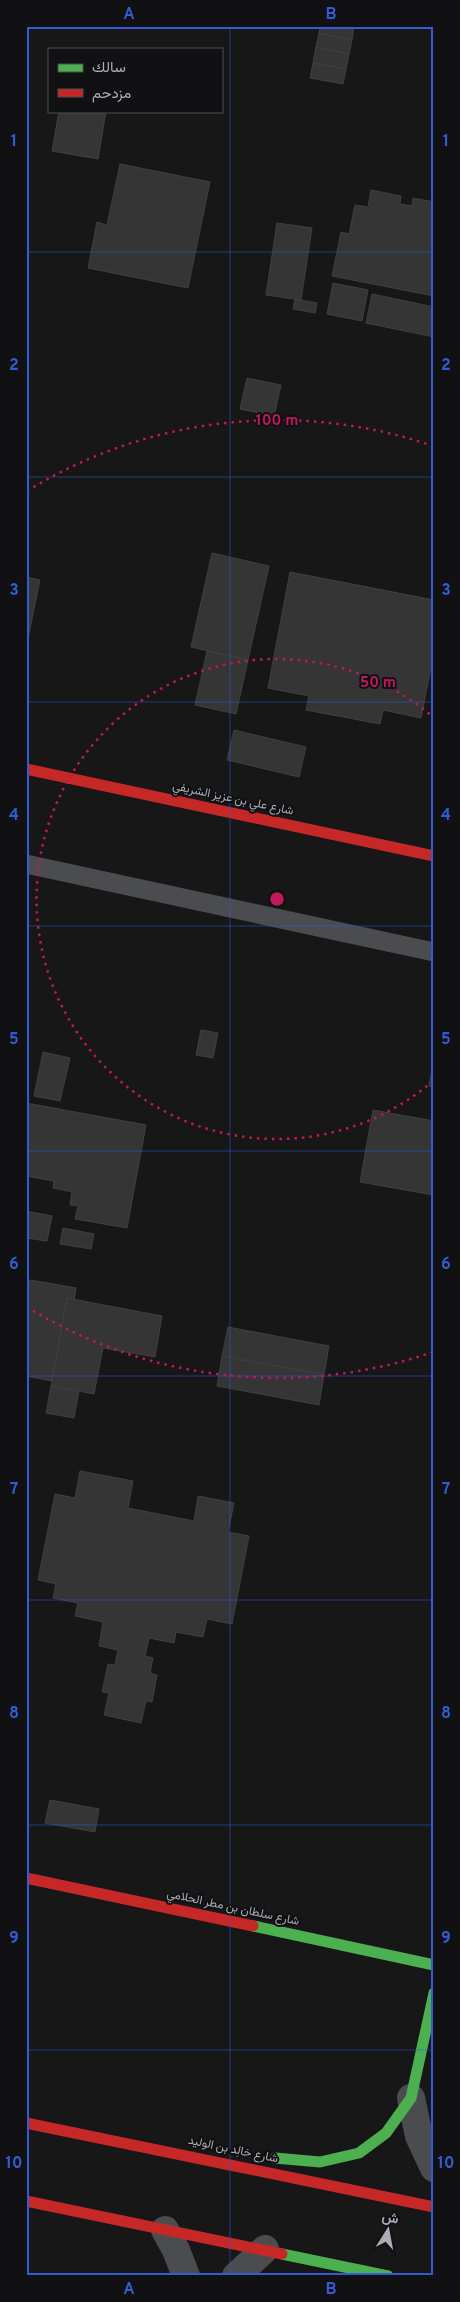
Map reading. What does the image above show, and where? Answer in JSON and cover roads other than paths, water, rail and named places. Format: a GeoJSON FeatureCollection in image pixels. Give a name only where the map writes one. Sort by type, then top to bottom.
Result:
{"type":"FeatureCollection","features":[{"type":"Feature","properties":{"kind":"street","name":"شارع علي بن عزيز الشريفي"},"geometry":{"type":"LineString","coordinates":[[26,769],[434,856]]}},
{"type":"Feature","properties":{"kind":"street","name":"شارع سلطان بن مطر الحلامي"},"geometry":{"type":"LineString","coordinates":[[26,1878],[434,1965]]}},
{"type":"Feature","properties":{"kind":"street"},"geometry":{"type":"LineString","coordinates":[[434,1993],[411,2098],[418,2136],[434,2168]]}},
{"type":"Feature","properties":{"kind":"street"},"geometry":{"type":"LineString","coordinates":[[265,2157],[320,2162],[359,2153],[386,2133],[411,2098]]}},
{"type":"Feature","properties":{"kind":"street","name":"شارع خالِد بن الوليد"},"geometry":{"type":"LineString","coordinates":[[26,2123],[181,2153],[434,2207]]}},
{"type":"Feature","properties":{"kind":"street"},"geometry":{"type":"LineString","coordinates":[[181,2153],[220,2151]]}},
{"type":"Feature","properties":{"kind":"street"},"geometry":{"type":"LineString","coordinates":[[26,2201],[388,2276]]}},
{"type":"Feature","properties":{"kind":"street"},"geometry":{"type":"LineString","coordinates":[[165,2230],[176,2250],[186,2276]]}},
{"type":"Feature","properties":{"kind":"street"},"geometry":{"type":"LineString","coordinates":[[236,2276],[265,2249]]}},
{"type":"Feature","properties":{"kind":"lane"},"geometry":{"type":"LineString","coordinates":[[26,864],[434,952]]}}]}
